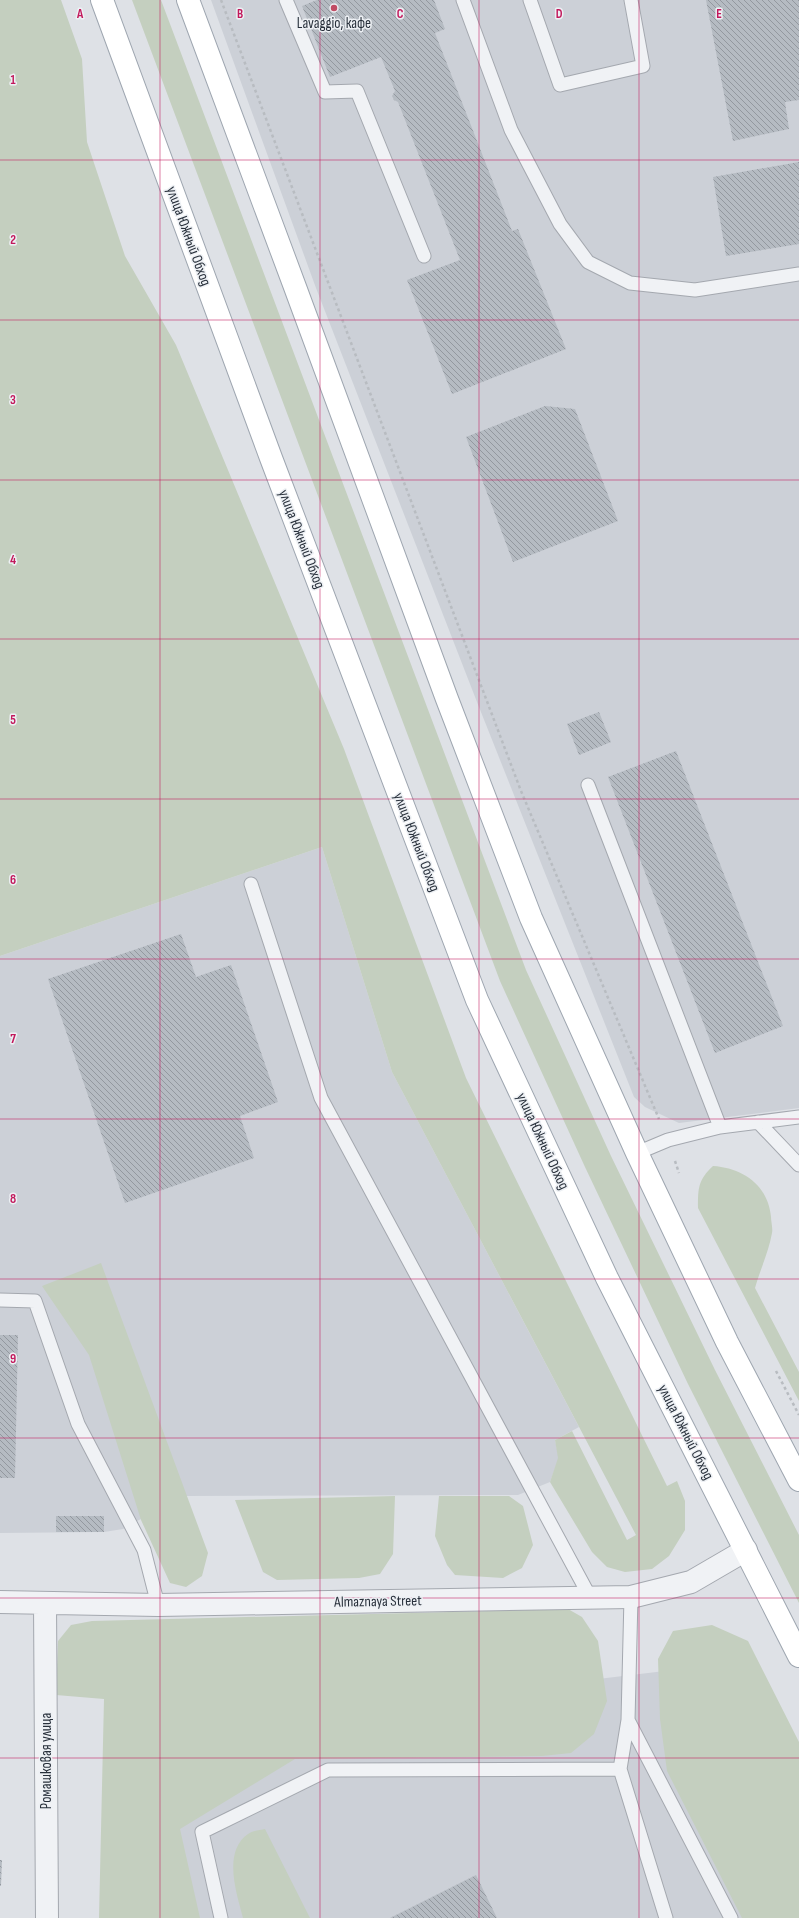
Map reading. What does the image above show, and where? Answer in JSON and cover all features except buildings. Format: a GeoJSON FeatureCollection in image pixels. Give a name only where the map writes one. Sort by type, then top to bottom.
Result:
{"type":"FeatureCollection","features":[{"type":"Feature","properties":{"kind":"main road","name":"улица Южный Обход"},"geometry":{"type":"LineString","coordinates":[[102,0],[274,465],[477,1000],[607,1278],[799,1656]]}},
{"type":"Feature","properties":{"kind":"main road"},"geometry":{"type":"LineString","coordinates":[[188,0],[446,699],[531,918],[637,1153],[727,1342],[799,1480]]}},
{"type":"Feature","properties":{"kind":"street","name":"Almaznaya Street"},"geometry":{"type":"LineString","coordinates":[[0,1602],[158,1605],[631,1597],[691,1582],[746,1550]]}},
{"type":"Feature","properties":{"kind":"street","name":"Ромашковая улица"},"geometry":{"type":"LineString","coordinates":[[46,1603],[46,1918]]}},
{"type":"Feature","properties":{"kind":"lane"},"geometry":{"type":"LineString","coordinates":[[286,0],[325,92],[357,91],[424,256]]}},
{"type":"Feature","properties":{"kind":"lane"},"geometry":{"type":"LineString","coordinates":[[463,0],[511,130],[560,224],[588,262],[630,283],[695,290],[799,274]]}},
{"type":"Feature","properties":{"kind":"lane"},"geometry":{"type":"LineString","coordinates":[[530,0],[560,85],[643,66],[631,0]]}},
{"type":"Feature","properties":{"kind":"lane"},"geometry":{"type":"LineString","coordinates":[[588,785],[720,1126]]}},
{"type":"Feature","properties":{"kind":"lane"},"geometry":{"type":"LineString","coordinates":[[251,884],[321,1098],[590,1597]]}},
{"type":"Feature","properties":{"kind":"lane"},"geometry":{"type":"LineString","coordinates":[[637,1153],[668,1140],[720,1126],[799,1117]]}},
{"type":"Feature","properties":{"kind":"lane"},"geometry":{"type":"LineString","coordinates":[[758,1122],[799,1165]]}},
{"type":"Feature","properties":{"kind":"lane"},"geometry":{"type":"LineString","coordinates":[[0,1300],[35,1301],[78,1424],[144,1550],[158,1605]]}},
{"type":"Feature","properties":{"kind":"lane"},"geometry":{"type":"LineString","coordinates":[[631,1597],[628,1720],[620,1769],[666,1918]]}},
{"type":"Feature","properties":{"kind":"lane"},"geometry":{"type":"LineString","coordinates":[[628,1720],[730,1918]]}},
{"type":"Feature","properties":{"kind":"lane"},"geometry":{"type":"LineString","coordinates":[[221,1918],[202,1832],[328,1770],[620,1769]]}},
{"type":"Feature","properties":{"kind":"path"},"geometry":{"type":"LineString","coordinates":[[221,0],[521,791],[668,1140],[680,1175]]}},
{"type":"Feature","properties":{"kind":"path"},"geometry":{"type":"LineString","coordinates":[[774,1367],[799,1415]]}},
{"type":"Feature","properties":{"kind":"shaded area"},"geometry":{"type":"Polygon","coordinates":[[[211,0],[799,0],[799,1108],[679,1123],[645,1107],[634,1097],[477,702],[316,288],[211,0]]]}},
{"type":"Feature","properties":{"kind":"shaded area"},"geometry":{"type":"Polygon","coordinates":[[[322,847],[392,1072],[579,1427],[555,1440],[559,1458],[550,1482],[518,1495],[182,1496],[123,1529],[104,1532],[0,1533],[0,956],[322,847]]]}},
{"type":"Feature","properties":{"kind":"shaded area"},"geometry":{"type":"Polygon","coordinates":[[[673,1670],[790,1918],[113,1918],[119,1685],[598,1679],[673,1670]]]}},
{"type":"Feature","properties":{"kind":"green space"},"geometry":{"type":"Polygon","coordinates":[[[0,0],[61,0],[82,59],[87,142],[125,256],[176,345],[344,749],[466,1078],[667,1486],[677,1481],[685,1501],[685,1530],[669,1556],[652,1569],[625,1572],[607,1567],[592,1552],[550,1482],[558,1458],[555,1440],[572,1431],[627,1540],[636,1535],[392,1072],[322,847],[0,956],[0,0]]]}},
{"type":"Feature","properties":{"kind":"green space"},"geometry":{"type":"Polygon","coordinates":[[[132,0],[161,0],[526,970],[611,1156],[715,1370],[799,1535],[799,1603],[688,1384],[585,1167],[500,981],[132,0]]]}},
{"type":"Feature","properties":{"kind":"green space"},"geometry":{"type":"Polygon","coordinates":[[[713,1166],[734,1170],[752,1180],[765,1196],[769,1206],[772,1233],[769,1247],[755,1288],[799,1372],[799,1401],[698,1208],[700,1185],[704,1176],[713,1166]]]}},
{"type":"Feature","properties":{"kind":"green space"},"geometry":{"type":"Polygon","coordinates":[[[101,1263],[208,1553],[202,1576],[186,1587],[170,1583],[141,1520],[89,1355],[42,1286],[101,1263]]]}},
{"type":"Feature","properties":{"kind":"green space"},"geometry":{"type":"Polygon","coordinates":[[[395,1496],[393,1554],[380,1574],[359,1578],[277,1580],[263,1572],[235,1500],[395,1496]]]}},
{"type":"Feature","properties":{"kind":"green space"},"geometry":{"type":"Polygon","coordinates":[[[439,1496],[509,1496],[523,1506],[533,1545],[522,1568],[503,1578],[455,1575],[447,1565],[435,1536],[439,1496]]]}},
{"type":"Feature","properties":{"kind":"green space"},"geometry":{"type":"Polygon","coordinates":[[[568,1609],[582,1617],[598,1641],[607,1701],[594,1734],[571,1753],[542,1756],[295,1759],[180,1829],[200,1918],[99,1918],[104,1699],[56,1695],[58,1641],[71,1625],[92,1621],[568,1609]]]}},
{"type":"Feature","properties":{"kind":"green space"},"geometry":{"type":"Polygon","coordinates":[[[712,1625],[748,1641],[799,1742],[799,1918],[742,1918],[667,1771],[660,1719],[658,1659],[673,1631],[712,1625]]]}},
{"type":"Feature","properties":{"kind":"green space"},"geometry":{"type":"Polygon","coordinates":[[[265,1829],[310,1918],[243,1918],[235,1886],[233,1862],[235,1851],[240,1842],[248,1834],[265,1829]]]}},
{"type":"Feature","properties":{"kind":"place","name":"Lavaggio, кафе"},"geometry":{"type":"Point","coordinates":[334,8]}}]}
